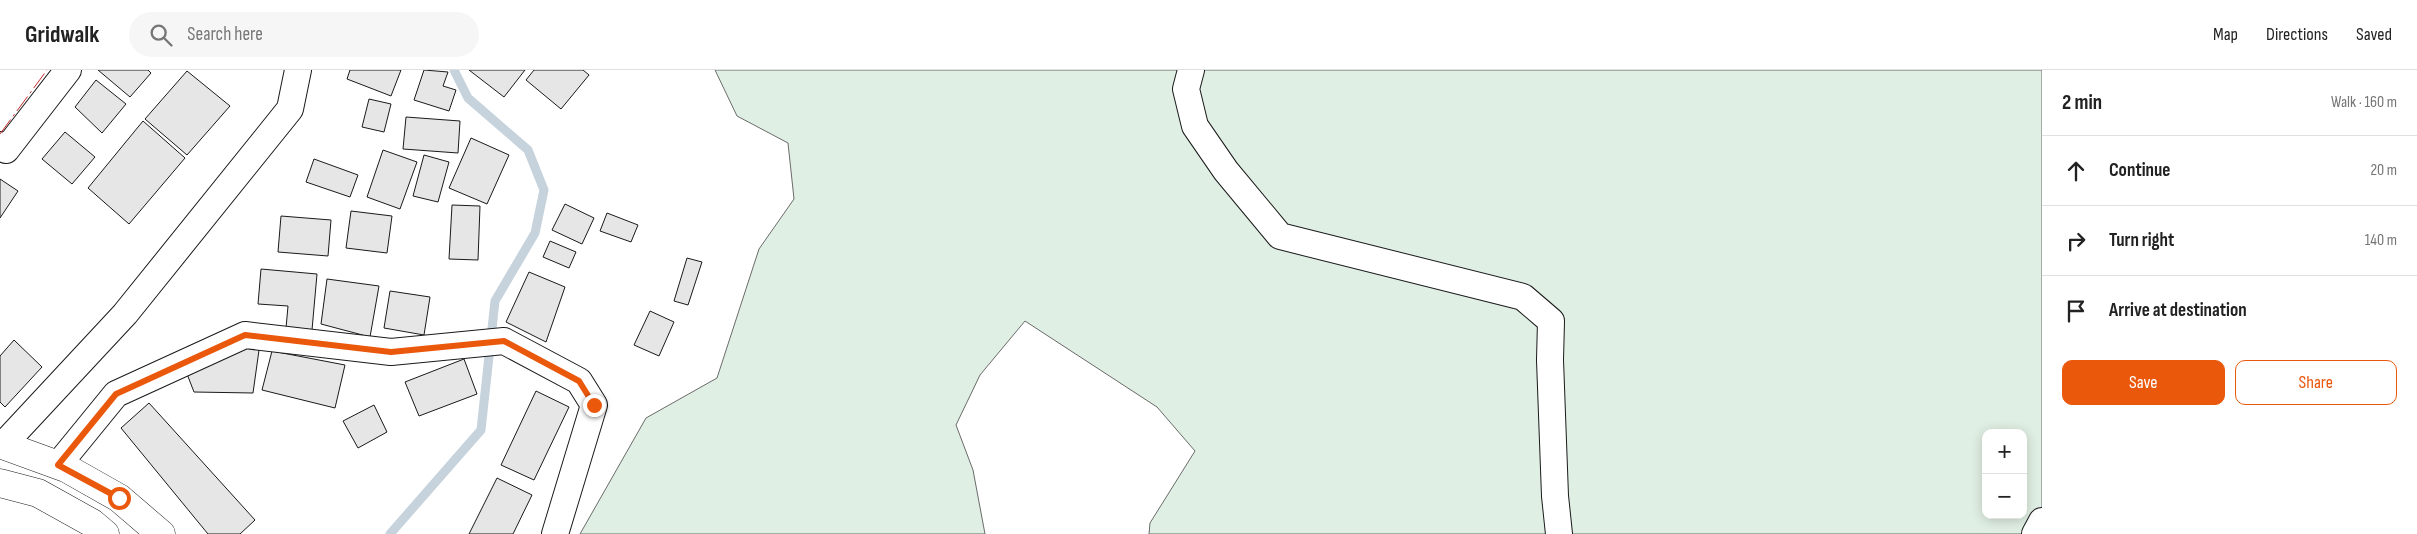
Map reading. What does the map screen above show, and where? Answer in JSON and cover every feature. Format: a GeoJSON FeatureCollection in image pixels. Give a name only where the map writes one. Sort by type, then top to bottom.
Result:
{"type":"FeatureCollection","features":[{"type":"Feature","properties":{"kind":"street"},"geometry":{"type":"LineString","coordinates":[[0,145],[6,150],[68,70]]}},
{"type":"Feature","properties":{"kind":"street"},"geometry":{"type":"LineString","coordinates":[[161,534],[119,498],[58,465],[1,444],[125,314],[279,124],[290,109],[298,70]]}},
{"type":"Feature","properties":{"kind":"street"},"geometry":{"type":"LineString","coordinates":[[1191,70],[1186,89],[1195,126],[1226,171],[1280,236],[1523,297],[1551,321],[1550,360],[1554,496],[1559,534]]}},
{"type":"Feature","properties":{"kind":"street"},"geometry":{"type":"LineString","coordinates":[[58,465],[116,394],[245,335],[391,352],[504,341],[579,381],[594,405],[555,534]]}},
{"type":"Feature","properties":{"kind":"street"},"geometry":{"type":"LineString","coordinates":[[0,483],[38,493],[92,523],[105,534]]}},
{"type":"Feature","properties":{"kind":"street"},"geometry":{"type":"LineString","coordinates":[[2035,534],[2042,521]]}},
{"type":"Feature","properties":{"kind":"green space"},"geometry":{"type":"Polygon","coordinates":[[[715,70],[2042,70],[2042,534],[1149,534],[1150,523],[1195,451],[1157,407],[1025,321],[980,375],[956,425],[973,470],[985,534],[580,534],[646,418],[717,378],[759,249],[794,199],[788,143],[737,116],[715,70]]]}},
{"type":"Feature","properties":{"kind":"building"},"geometry":{"type":"Polygon","coordinates":[[[98,70],[148,70],[151,73],[130,97],[98,70]]]}},
{"type":"Feature","properties":{"kind":"building"},"geometry":{"type":"Polygon","coordinates":[[[350,70],[401,70],[391,96],[347,79],[350,70]]]}},
{"type":"Feature","properties":{"kind":"building"},"geometry":{"type":"Polygon","coordinates":[[[424,70],[448,72],[443,86],[456,90],[449,111],[414,100],[424,70]]]}},
{"type":"Feature","properties":{"kind":"building"},"geometry":{"type":"Polygon","coordinates":[[[469,70],[525,70],[504,97],[469,70]]]}},
{"type":"Feature","properties":{"kind":"building"},"geometry":{"type":"Polygon","coordinates":[[[534,70],[583,70],[589,75],[561,109],[526,80],[534,70]]]}},
{"type":"Feature","properties":{"kind":"building"},"geometry":{"type":"Polygon","coordinates":[[[187,71],[230,106],[187,155],[145,119],[187,71]]]}},
{"type":"Feature","properties":{"kind":"building"},"geometry":{"type":"Polygon","coordinates":[[[96,80],[126,104],[102,133],[75,107],[96,80]]]}},
{"type":"Feature","properties":{"kind":"building"},"geometry":{"type":"Polygon","coordinates":[[[369,99],[391,104],[384,132],[362,127],[369,99]]]}},
{"type":"Feature","properties":{"kind":"building"},"geometry":{"type":"Polygon","coordinates":[[[406,117],[460,121],[458,153],[403,149],[406,117]]]}},
{"type":"Feature","properties":{"kind":"building"},"geometry":{"type":"Polygon","coordinates":[[[143,121],[185,158],[129,224],[88,188],[143,121]]]}},
{"type":"Feature","properties":{"kind":"building"},"geometry":{"type":"Polygon","coordinates":[[[65,132],[95,157],[72,184],[42,159],[65,132]]]}},
{"type":"Feature","properties":{"kind":"building"},"geometry":{"type":"Polygon","coordinates":[[[471,138],[509,155],[487,204],[449,188],[471,138]]]}},
{"type":"Feature","properties":{"kind":"building"},"geometry":{"type":"Polygon","coordinates":[[[383,150],[417,162],[400,209],[367,197],[383,150]]]}},
{"type":"Feature","properties":{"kind":"building"},"geometry":{"type":"Polygon","coordinates":[[[424,155],[449,162],[438,202],[413,196],[424,155]]]}},
{"type":"Feature","properties":{"kind":"building"},"geometry":{"type":"Polygon","coordinates":[[[314,159],[358,175],[350,197],[306,182],[314,159]]]}},
{"type":"Feature","properties":{"kind":"building"},"geometry":{"type":"Polygon","coordinates":[[[0,179],[18,191],[0,218],[0,179]]]}},
{"type":"Feature","properties":{"kind":"building"},"geometry":{"type":"Polygon","coordinates":[[[565,204],[594,218],[582,244],[552,230],[565,204]]]}},
{"type":"Feature","properties":{"kind":"building"},"geometry":{"type":"Polygon","coordinates":[[[452,205],[480,206],[478,260],[449,259],[452,205]]]}},
{"type":"Feature","properties":{"kind":"building"},"geometry":{"type":"Polygon","coordinates":[[[351,211],[392,216],[387,253],[346,248],[351,211]]]}},
{"type":"Feature","properties":{"kind":"building"},"geometry":{"type":"Polygon","coordinates":[[[607,213],[638,225],[631,242],[600,231],[607,213]]]}},
{"type":"Feature","properties":{"kind":"building"},"geometry":{"type":"Polygon","coordinates":[[[281,216],[331,220],[328,256],[278,252],[281,216]]]}},
{"type":"Feature","properties":{"kind":"building"},"geometry":{"type":"Polygon","coordinates":[[[550,241],[576,252],[569,268],[543,257],[550,241]]]}},
{"type":"Feature","properties":{"kind":"building"},"geometry":{"type":"Polygon","coordinates":[[[687,258],[702,262],[688,305],[674,301],[687,258]]]}},
{"type":"Feature","properties":{"kind":"building"},"geometry":{"type":"Polygon","coordinates":[[[261,269],[317,274],[312,330],[286,328],[288,306],[258,304],[261,269]]]}},
{"type":"Feature","properties":{"kind":"building"},"geometry":{"type":"Polygon","coordinates":[[[529,272],[565,287],[546,342],[506,322],[529,272]]]}},
{"type":"Feature","properties":{"kind":"building"},"geometry":{"type":"Polygon","coordinates":[[[327,279],[379,286],[370,337],[321,324],[327,279]]]}},
{"type":"Feature","properties":{"kind":"building"},"geometry":{"type":"Polygon","coordinates":[[[390,291],[430,297],[424,335],[384,328],[390,291]]]}},
{"type":"Feature","properties":{"kind":"building"},"geometry":{"type":"Polygon","coordinates":[[[650,311],[674,322],[659,356],[634,345],[650,311]]]}},
{"type":"Feature","properties":{"kind":"building"},"geometry":{"type":"Polygon","coordinates":[[[14,340],[42,367],[5,407],[0,402],[0,356],[14,340]]]}},
{"type":"Feature","properties":{"kind":"building"},"geometry":{"type":"Polygon","coordinates":[[[260,343],[253,393],[194,392],[187,374],[260,343]]]}},
{"type":"Feature","properties":{"kind":"building"},"geometry":{"type":"Polygon","coordinates":[[[272,351],[345,365],[335,408],[262,390],[272,351]]]}},
{"type":"Feature","properties":{"kind":"building"},"geometry":{"type":"Polygon","coordinates":[[[464,359],[477,394],[419,416],[405,382],[464,359]]]}},
{"type":"Feature","properties":{"kind":"building"},"geometry":{"type":"Polygon","coordinates":[[[536,391],[569,407],[534,480],[501,465],[536,391]]]}},
{"type":"Feature","properties":{"kind":"building"},"geometry":{"type":"Polygon","coordinates":[[[149,403],[255,520],[240,534],[208,534],[121,428],[149,403]]]}},
{"type":"Feature","properties":{"kind":"building"},"geometry":{"type":"Polygon","coordinates":[[[374,405],[387,432],[358,448],[343,421],[374,405]]]}},
{"type":"Feature","properties":{"kind":"building"},"geometry":{"type":"Polygon","coordinates":[[[497,478],[532,495],[513,534],[469,534],[497,478]]]}},
{"type":"Feature","properties":{"kind":"waterway"},"geometry":{"type":"LineString","coordinates":[[390,534],[481,430],[495,301],[535,233],[544,190],[528,150],[468,98],[454,70]]}},
{"type":"Feature","properties":{"kind":"power"},"geometry":{"type":"LineString","coordinates":[[0,134],[47,70]]}},
{"type":"Feature","properties":{"kind":"route"},"geometry":{"type":"LineString","coordinates":[[119,498],[58,465],[116,394],[245,335],[391,352],[504,341],[579,381],[594,405]]}}]}
